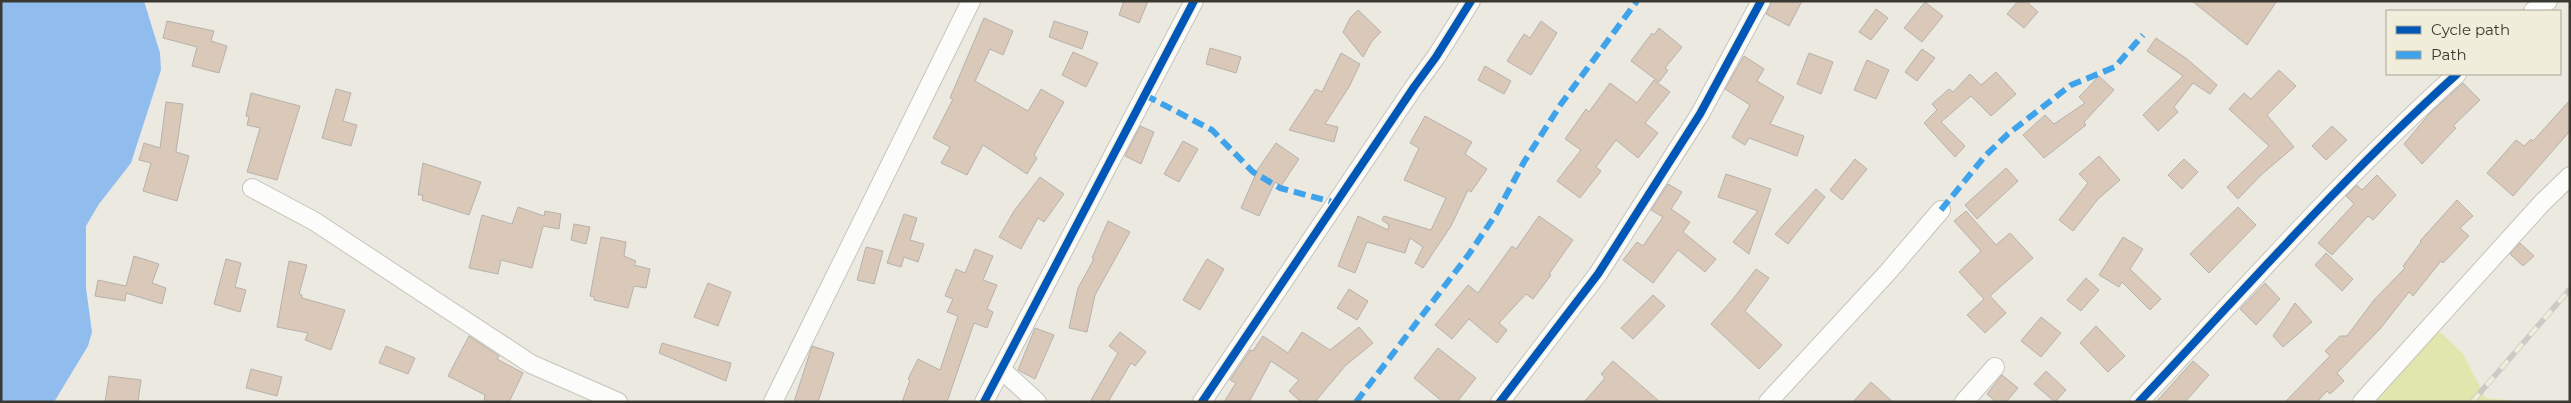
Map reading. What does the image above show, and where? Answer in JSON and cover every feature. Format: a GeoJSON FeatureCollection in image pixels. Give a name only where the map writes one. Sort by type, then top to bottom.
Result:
{"type":"FeatureCollection","features":[{"type":"Feature","properties":{"kind":"street"},"geometry":{"type":"LineString","coordinates":[[773,402],[971,1]]}},
{"type":"Feature","properties":{"kind":"street"},"geometry":{"type":"LineString","coordinates":[[984,402],[1194,1]]}},
{"type":"Feature","properties":{"kind":"street"},"geometry":{"type":"LineString","coordinates":[[1202,402],[1436,57],[1471,1]]}},
{"type":"Feature","properties":{"kind":"street"},"geometry":{"type":"LineString","coordinates":[[1500,402],[1598,274],[1700,114],[1762,1]]}},
{"type":"Feature","properties":{"kind":"street"},"geometry":{"type":"LineString","coordinates":[[2534,10],[2548,1]]}},
{"type":"Feature","properties":{"kind":"street"},"geometry":{"type":"LineString","coordinates":[[2139,402],[2319,209],[2412,115],[2456,75]]}},
{"type":"Feature","properties":{"kind":"street"},"geometry":{"type":"LineString","coordinates":[[2362,402],[2542,202],[2570,176]]}},
{"type":"Feature","properties":{"kind":"street"},"geometry":{"type":"LineString","coordinates":[[252,188],[314,221],[531,364],[618,402]]}},
{"type":"Feature","properties":{"kind":"street"},"geometry":{"type":"LineString","coordinates":[[1768,402],[1888,272],[1941,210]]}},
{"type":"Feature","properties":{"kind":"street"},"geometry":{"type":"LineString","coordinates":[[1964,402],[1994,367]]}},
{"type":"Feature","properties":{"kind":"street"},"geometry":{"type":"LineString","coordinates":[[1002,370],[1037,402]]}},
{"type":"Feature","properties":{"kind":"green space"},"geometry":{"type":"Polygon","coordinates":[[[2430,318],[2440,332],[2463,354],[2486,398],[2525,402],[2352,402],[2388,366],[2414,329],[2430,318]]]}},
{"type":"Feature","properties":{"kind":"water"},"geometry":{"type":"Polygon","coordinates":[[[1,1],[144,1],[160,53],[161,70],[131,163],[99,204],[86,226],[86,288],[92,332],[88,346],[54,402],[1,402],[1,1]]]}},
{"type":"Feature","properties":{"kind":"building"},"geometry":{"type":"Polygon","coordinates":[[[1124,1],[1148,1],[1139,23],[1119,15],[1124,1]]]}},
{"type":"Feature","properties":{"kind":"building"},"geometry":{"type":"Polygon","coordinates":[[[1772,1],[1802,1],[1789,26],[1766,14],[1772,1]]]}},
{"type":"Feature","properties":{"kind":"building"},"geometry":{"type":"Polygon","coordinates":[[[2018,1],[2026,1],[2038,12],[2024,28],[2007,14],[2018,1]]]}},
{"type":"Feature","properties":{"kind":"building"},"geometry":{"type":"Polygon","coordinates":[[[2192,1],[2277,1],[2247,45],[2192,1]]]}},
{"type":"Feature","properties":{"kind":"building"},"geometry":{"type":"Polygon","coordinates":[[[1925,2],[1943,16],[1922,42],[1904,28],[1925,2]]]}},
{"type":"Feature","properties":{"kind":"building"},"geometry":{"type":"Polygon","coordinates":[[[1876,9],[1888,18],[1871,40],[1859,32],[1876,9]]]}},
{"type":"Feature","properties":{"kind":"building"},"geometry":{"type":"Polygon","coordinates":[[[1358,10],[1381,32],[1372,41],[1363,57],[1343,32],[1350,18],[1358,10]]]}},
{"type":"Feature","properties":{"kind":"building"},"geometry":{"type":"Polygon","coordinates":[[[984,18],[1013,31],[1003,55],[990,49],[975,81],[1028,111],[1041,89],[1064,102],[1034,155],[1037,158],[1027,174],[983,145],[967,175],[941,163],[950,147],[933,138],[953,99],[950,98],[984,18]]]}},
{"type":"Feature","properties":{"kind":"building"},"geometry":{"type":"Polygon","coordinates":[[[167,21],[214,31],[211,41],[227,46],[219,73],[192,66],[197,47],[163,38],[167,21]]]}},
{"type":"Feature","properties":{"kind":"building"},"geometry":{"type":"Polygon","coordinates":[[[1054,21],[1088,32],[1082,49],[1049,37],[1054,21]]]}},
{"type":"Feature","properties":{"kind":"building"},"geometry":{"type":"Polygon","coordinates":[[[1541,21],[1557,33],[1531,75],[1507,61],[1524,34],[1530,38],[1541,21]]]}},
{"type":"Feature","properties":{"kind":"building"},"geometry":{"type":"Polygon","coordinates":[[[1659,28],[1682,47],[1665,68],[1668,70],[1659,82],[1631,61],[1652,33],[1654,35],[1659,28]]]}},
{"type":"Feature","properties":{"kind":"building"},"geometry":{"type":"Polygon","coordinates":[[[2156,38],[2187,59],[2217,85],[2210,94],[2193,83],[2174,107],[2178,112],[2158,131],[2143,115],[2183,76],[2147,51],[2156,38]]]}},
{"type":"Feature","properties":{"kind":"building"},"geometry":{"type":"Polygon","coordinates":[[[1210,48],[1241,57],[1236,73],[1206,64],[1210,48]]]}},
{"type":"Feature","properties":{"kind":"building"},"geometry":{"type":"Polygon","coordinates":[[[1922,49],[1935,58],[1917,81],[1905,72],[1922,49]]]}},
{"type":"Feature","properties":{"kind":"building"},"geometry":{"type":"Polygon","coordinates":[[[1073,52],[1098,63],[1086,87],[1062,75],[1073,52]]]}},
{"type":"Feature","properties":{"kind":"building"},"geometry":{"type":"Polygon","coordinates":[[[1341,53],[1360,64],[1349,87],[1325,124],[1338,127],[1334,142],[1289,130],[1316,89],[1322,92],[1341,53]]]}},
{"type":"Feature","properties":{"kind":"building"},"geometry":{"type":"Polygon","coordinates":[[[1809,53],[1833,62],[1821,94],[1797,84],[1809,53]]]}},
{"type":"Feature","properties":{"kind":"building"},"geometry":{"type":"Polygon","coordinates":[[[1744,56],[1764,69],[1757,81],[1784,97],[1770,124],[1804,136],[1797,156],[1749,138],[1745,145],[1732,137],[1750,105],[1725,89],[1744,56]]]}},
{"type":"Feature","properties":{"kind":"building"},"geometry":{"type":"Polygon","coordinates":[[[1867,60],[1889,70],[1876,99],[1854,90],[1867,60]]]}},
{"type":"Feature","properties":{"kind":"building"},"geometry":{"type":"Polygon","coordinates":[[[1485,66],[1511,81],[1504,94],[1478,80],[1485,66]]]}},
{"type":"Feature","properties":{"kind":"building"},"geometry":{"type":"Polygon","coordinates":[[[2279,70],[2296,86],[2267,115],[2294,147],[2261,175],[2238,199],[2227,187],[2269,146],[2229,109],[2244,93],[2251,99],[2279,70]]]}},
{"type":"Feature","properties":{"kind":"building"},"geometry":{"type":"Polygon","coordinates":[[[1996,72],[2016,94],[1991,116],[1971,96],[1941,122],[1965,146],[1955,157],[1924,123],[1937,110],[1932,104],[1949,89],[1953,92],[1970,74],[1981,85],[1996,72]]]}},
{"type":"Feature","properties":{"kind":"building"},"geometry":{"type":"Polygon","coordinates":[[[2099,76],[2114,90],[2084,122],[2086,125],[2044,158],[2023,135],[2045,115],[2054,124],[2085,103],[2079,97],[2099,76]]]}},
{"type":"Feature","properties":{"kind":"building"},"geometry":{"type":"Polygon","coordinates":[[[1654,80],[1670,92],[1645,123],[1658,133],[1638,158],[1616,140],[1596,167],[1601,171],[1580,198],[1557,181],[1581,150],[1565,139],[1586,109],[1589,112],[1610,83],[1637,103],[1654,80]]]}},
{"type":"Feature","properties":{"kind":"building"},"geometry":{"type":"Polygon","coordinates":[[[2463,83],[2480,100],[2453,126],[2456,128],[2422,164],[2404,144],[2430,113],[2463,83]]]}},
{"type":"Feature","properties":{"kind":"building"},"geometry":{"type":"Polygon","coordinates":[[[336,89],[351,93],[343,121],[357,125],[351,146],[322,138],[336,89]]]}},
{"type":"Feature","properties":{"kind":"building"},"geometry":{"type":"Polygon","coordinates":[[[251,93],[300,106],[277,180],[247,172],[260,128],[247,125],[249,117],[246,116],[251,93]]]}},
{"type":"Feature","properties":{"kind":"building"},"geometry":{"type":"Polygon","coordinates":[[[2570,100],[2570,131],[2513,196],[2487,173],[2516,140],[2524,146],[2531,139],[2533,141],[2570,100]]]}},
{"type":"Feature","properties":{"kind":"building"},"geometry":{"type":"Polygon","coordinates":[[[166,102],[183,104],[176,152],[189,156],[177,201],[143,191],[151,163],[139,160],[144,143],[160,148],[166,102]]]}},
{"type":"Feature","properties":{"kind":"building"},"geometry":{"type":"Polygon","coordinates":[[[1425,116],[1472,142],[1465,154],[1487,169],[1471,192],[1468,190],[1451,226],[1423,268],[1415,263],[1423,247],[1410,238],[1405,253],[1367,242],[1355,273],[1338,266],[1358,216],[1388,230],[1389,225],[1382,220],[1384,216],[1431,230],[1446,198],[1404,180],[1419,148],[1410,143],[1425,116]]]}},
{"type":"Feature","properties":{"kind":"building"},"geometry":{"type":"Polygon","coordinates":[[[1140,126],[1154,132],[1141,164],[1125,156],[1140,126]]]}},
{"type":"Feature","properties":{"kind":"building"},"geometry":{"type":"Polygon","coordinates":[[[2332,126],[2347,140],[2326,160],[2312,146],[2332,126]]]}},
{"type":"Feature","properties":{"kind":"building"},"geometry":{"type":"Polygon","coordinates":[[[1183,141],[1198,149],[1179,182],[1164,174],[1183,141]]]}},
{"type":"Feature","properties":{"kind":"building"},"geometry":{"type":"Polygon","coordinates":[[[1276,143],[1299,159],[1281,186],[1275,182],[1259,216],[1241,208],[1258,169],[1276,143]]]}},
{"type":"Feature","properties":{"kind":"building"},"geometry":{"type":"Polygon","coordinates":[[[2099,156],[2120,180],[2098,199],[2073,231],[2059,220],[2088,183],[2079,174],[2099,156]]]}},
{"type":"Feature","properties":{"kind":"building"},"geometry":{"type":"Polygon","coordinates":[[[1855,159],[1867,169],[1842,200],[1830,190],[1855,159]]]}},
{"type":"Feature","properties":{"kind":"building"},"geometry":{"type":"Polygon","coordinates":[[[2184,159],[2198,172],[2182,189],[2168,175],[2184,159]]]}},
{"type":"Feature","properties":{"kind":"building"},"geometry":{"type":"Polygon","coordinates":[[[423,163],[481,182],[469,215],[422,200],[423,195],[418,195],[423,163]]]}},
{"type":"Feature","properties":{"kind":"building"},"geometry":{"type":"Polygon","coordinates":[[[2006,168],[2018,181],[1977,219],[1965,205],[2006,168]]]}},
{"type":"Feature","properties":{"kind":"building"},"geometry":{"type":"Polygon","coordinates":[[[1726,174],[1771,189],[1749,254],[1733,242],[1758,211],[1718,197],[1726,174]]]}},
{"type":"Feature","properties":{"kind":"building"},"geometry":{"type":"Polygon","coordinates":[[[2377,175],[2396,195],[2373,220],[2368,216],[2332,255],[2318,243],[2354,204],[2346,196],[2357,185],[2362,190],[2377,175]]]}},
{"type":"Feature","properties":{"kind":"building"},"geometry":{"type":"Polygon","coordinates":[[[1040,177],[1064,194],[1044,222],[1038,218],[1021,249],[999,237],[1014,211],[1040,177]]]}},
{"type":"Feature","properties":{"kind":"building"},"geometry":{"type":"Polygon","coordinates":[[[1668,184],[1682,192],[1671,209],[1690,222],[1683,232],[1716,259],[1705,272],[1678,250],[1653,283],[1623,260],[1637,242],[1643,246],[1663,217],[1651,210],[1668,184]]]}},
{"type":"Feature","properties":{"kind":"building"},"geometry":{"type":"Polygon","coordinates":[[[1816,189],[1825,197],[1788,244],[1775,234],[1816,189]]]}},
{"type":"Feature","properties":{"kind":"building"},"geometry":{"type":"Polygon","coordinates":[[[2457,200],[2473,216],[2460,228],[2469,236],[2443,263],[2441,261],[2413,296],[2409,292],[2380,329],[2337,373],[2344,381],[2330,394],[2327,391],[2317,402],[2285,402],[2330,356],[2325,351],[2340,336],[2347,336],[2374,300],[2405,268],[2403,266],[2420,241],[2457,200]]]}},
{"type":"Feature","properties":{"kind":"building"},"geometry":{"type":"Polygon","coordinates":[[[518,207],[544,216],[545,211],[561,214],[559,229],[543,226],[532,268],[501,260],[498,274],[469,268],[482,215],[512,224],[518,207]]]}},
{"type":"Feature","properties":{"kind":"building"},"geometry":{"type":"Polygon","coordinates":[[[2238,207],[2256,225],[2209,273],[2190,254],[2238,207]]]}},
{"type":"Feature","properties":{"kind":"building"},"geometry":{"type":"Polygon","coordinates":[[[1966,211],[1996,245],[2010,233],[2033,258],[1990,296],[2006,313],[1985,333],[1967,315],[1984,299],[1959,272],[1981,251],[1954,221],[1966,211]]]}},
{"type":"Feature","properties":{"kind":"building"},"geometry":{"type":"Polygon","coordinates":[[[904,214],[917,218],[910,240],[924,244],[918,262],[904,257],[901,267],[887,263],[904,214]]]}},
{"type":"Feature","properties":{"kind":"building"},"geometry":{"type":"Polygon","coordinates":[[[1539,216],[1573,240],[1549,274],[1551,275],[1533,299],[1526,294],[1499,323],[1507,330],[1497,343],[1469,319],[1452,339],[1435,325],[1468,285],[1478,293],[1512,246],[1516,249],[1539,216]]]}},
{"type":"Feature","properties":{"kind":"building"},"geometry":{"type":"Polygon","coordinates":[[[1108,221],[1130,232],[1095,295],[1087,332],[1069,328],[1078,288],[1094,259],[1092,258],[1108,221]]]}},
{"type":"Feature","properties":{"kind":"building"},"geometry":{"type":"Polygon","coordinates":[[[574,224],[590,227],[586,244],[571,240],[574,224]]]}},
{"type":"Feature","properties":{"kind":"building"},"geometry":{"type":"Polygon","coordinates":[[[601,237],[626,242],[624,256],[636,261],[634,265],[650,269],[646,288],[634,286],[628,308],[594,300],[594,297],[590,296],[601,237]]]}},
{"type":"Feature","properties":{"kind":"building"},"geometry":{"type":"Polygon","coordinates":[[[2123,237],[2143,249],[2130,269],[2161,299],[2150,310],[2122,282],[2119,287],[2099,275],[2123,237]]]}},
{"type":"Feature","properties":{"kind":"building"},"geometry":{"type":"Polygon","coordinates":[[[2520,243],[2534,256],[2523,266],[2510,254],[2520,243]]]}},
{"type":"Feature","properties":{"kind":"building"},"geometry":{"type":"Polygon","coordinates":[[[866,247],[883,251],[874,284],[857,280],[866,247]]]}},
{"type":"Feature","properties":{"kind":"building"},"geometry":{"type":"Polygon","coordinates":[[[975,249],[993,256],[983,280],[997,285],[987,309],[993,312],[987,328],[974,323],[947,402],[902,402],[910,380],[908,379],[918,359],[940,370],[958,316],[947,312],[953,299],[945,296],[956,269],[965,273],[975,249]]]}},
{"type":"Feature","properties":{"kind":"building"},"geometry":{"type":"Polygon","coordinates":[[[2326,253],[2353,279],[2342,291],[2315,265],[2326,253]]]}},
{"type":"Feature","properties":{"kind":"building"},"geometry":{"type":"Polygon","coordinates":[[[134,256],[159,264],[152,283],[166,288],[162,304],[126,293],[125,301],[95,296],[98,280],[126,286],[134,256]]]}},
{"type":"Feature","properties":{"kind":"building"},"geometry":{"type":"Polygon","coordinates":[[[226,259],[241,263],[235,287],[246,290],[240,312],[214,304],[226,259]]]}},
{"type":"Feature","properties":{"kind":"building"},"geometry":{"type":"Polygon","coordinates":[[[1207,259],[1224,269],[1200,310],[1183,300],[1207,259]]]}},
{"type":"Feature","properties":{"kind":"building"},"geometry":{"type":"Polygon","coordinates":[[[289,261],[307,265],[299,294],[302,295],[302,298],[345,310],[331,350],[305,340],[308,333],[277,327],[289,261]]]}},
{"type":"Feature","properties":{"kind":"building"},"geometry":{"type":"Polygon","coordinates":[[[1756,269],[1769,278],[1745,311],[1782,345],[1759,369],[1711,324],[1756,269]]]}},
{"type":"Feature","properties":{"kind":"building"},"geometry":{"type":"Polygon","coordinates":[[[2086,278],[2099,290],[2081,311],[2067,300],[2086,278]]]}},
{"type":"Feature","properties":{"kind":"building"},"geometry":{"type":"Polygon","coordinates":[[[708,283],[731,292],[718,326],[694,317],[708,283]]]}},
{"type":"Feature","properties":{"kind":"building"},"geometry":{"type":"Polygon","coordinates":[[[2265,283],[2280,299],[2256,325],[2240,309],[2265,283]]]}},
{"type":"Feature","properties":{"kind":"building"},"geometry":{"type":"Polygon","coordinates":[[[1349,289],[1368,301],[1357,320],[1337,308],[1349,289]]]}},
{"type":"Feature","properties":{"kind":"building"},"geometry":{"type":"Polygon","coordinates":[[[1653,295],[1665,306],[1633,339],[1621,328],[1653,295]]]}},
{"type":"Feature","properties":{"kind":"building"},"geometry":{"type":"Polygon","coordinates":[[[2295,303],[2312,322],[2283,347],[2273,336],[2295,303]]]}},
{"type":"Feature","properties":{"kind":"building"},"geometry":{"type":"Polygon","coordinates":[[[2041,317],[2061,333],[2041,357],[2021,341],[2041,317]]]}},
{"type":"Feature","properties":{"kind":"building"},"geometry":{"type":"Polygon","coordinates":[[[2096,326],[2125,356],[2108,372],[2080,343],[2096,326]]]}},
{"type":"Feature","properties":{"kind":"building"},"geometry":{"type":"Polygon","coordinates":[[[1359,327],[1373,343],[1345,366],[1315,402],[1301,402],[1289,391],[1299,380],[1271,361],[1249,402],[1224,402],[1236,383],[1230,380],[1250,350],[1253,351],[1263,336],[1288,353],[1302,332],[1330,350],[1359,327]]]}},
{"type":"Feature","properties":{"kind":"building"},"geometry":{"type":"Polygon","coordinates":[[[1035,328],[1054,335],[1035,379],[1018,370],[1035,328]]]}},
{"type":"Feature","properties":{"kind":"building"},"geometry":{"type":"Polygon","coordinates":[[[1120,332],[1146,352],[1135,366],[1131,363],[1108,402],[1090,402],[1118,353],[1109,346],[1120,332]]]}},
{"type":"Feature","properties":{"kind":"building"},"geometry":{"type":"Polygon","coordinates":[[[469,336],[499,356],[497,359],[523,373],[509,402],[484,402],[485,395],[448,376],[469,336]]]}},
{"type":"Feature","properties":{"kind":"building"},"geometry":{"type":"Polygon","coordinates":[[[662,343],[731,363],[726,381],[659,353],[662,343]]]}},
{"type":"Feature","properties":{"kind":"building"},"geometry":{"type":"Polygon","coordinates":[[[386,346],[415,358],[408,374],[379,363],[386,346]]]}},
{"type":"Feature","properties":{"kind":"building"},"geometry":{"type":"Polygon","coordinates":[[[812,346],[834,353],[818,402],[794,402],[812,346]]]}},
{"type":"Feature","properties":{"kind":"building"},"geometry":{"type":"Polygon","coordinates":[[[1438,348],[1476,378],[1457,402],[1443,402],[1414,378],[1438,348]]]}},
{"type":"Feature","properties":{"kind":"building"},"geometry":{"type":"Polygon","coordinates":[[[1613,361],[1660,402],[1584,402],[1605,378],[1601,374],[1613,361]]]}},
{"type":"Feature","properties":{"kind":"building"},"geometry":{"type":"Polygon","coordinates":[[[2193,361],[2209,375],[2185,402],[2156,402],[2193,361]]]}},
{"type":"Feature","properties":{"kind":"building"},"geometry":{"type":"Polygon","coordinates":[[[251,369],[282,377],[277,396],[246,388],[251,369]]]}},
{"type":"Feature","properties":{"kind":"building"},"geometry":{"type":"Polygon","coordinates":[[[2046,371],[2066,390],[2055,402],[2034,384],[2046,371]]]}},
{"type":"Feature","properties":{"kind":"building"},"geometry":{"type":"Polygon","coordinates":[[[2002,375],[2018,388],[2006,402],[1996,402],[1987,394],[2002,375]]]}},
{"type":"Feature","properties":{"kind":"building"},"geometry":{"type":"Polygon","coordinates":[[[109,376],[141,380],[138,402],[105,402],[109,376]]]}},
{"type":"Feature","properties":{"kind":"building"},"geometry":{"type":"Polygon","coordinates":[[[1871,382],[1893,402],[1853,402],[1871,382]]]}},
{"type":"Feature","properties":{"kind":"railway"},"geometry":{"type":"LineString","coordinates":[[2472,402],[2570,289]]}},
{"type":"Feature","properties":{"kind":"marked path"},"geometry":{"type":"LineString","coordinates":[[1356,402],[1469,254],[1496,214],[1524,162],[1561,104],[1637,1]]}},
{"type":"Feature","properties":{"kind":"marked path"},"geometry":{"type":"LineString","coordinates":[[1941,210],[1985,156],[2008,134],[2071,85],[2115,67],[2143,35]]}},
{"type":"Feature","properties":{"kind":"marked path"},"geometry":{"type":"LineString","coordinates":[[1145,95],[1212,130],[1253,172],[1280,188],[1336,203]]}},
{"type":"Feature","properties":{"kind":"cycle path"},"geometry":{"type":"LineString","coordinates":[[984,402],[1194,1]]}},
{"type":"Feature","properties":{"kind":"cycle path"},"geometry":{"type":"LineString","coordinates":[[1202,402],[1436,57],[1471,1]]}},
{"type":"Feature","properties":{"kind":"cycle path"},"geometry":{"type":"LineString","coordinates":[[1500,402],[1598,274],[1700,114],[1761,1]]}},
{"type":"Feature","properties":{"kind":"cycle path"},"geometry":{"type":"LineString","coordinates":[[2139,402],[2334,193],[2456,75]]}}]}
